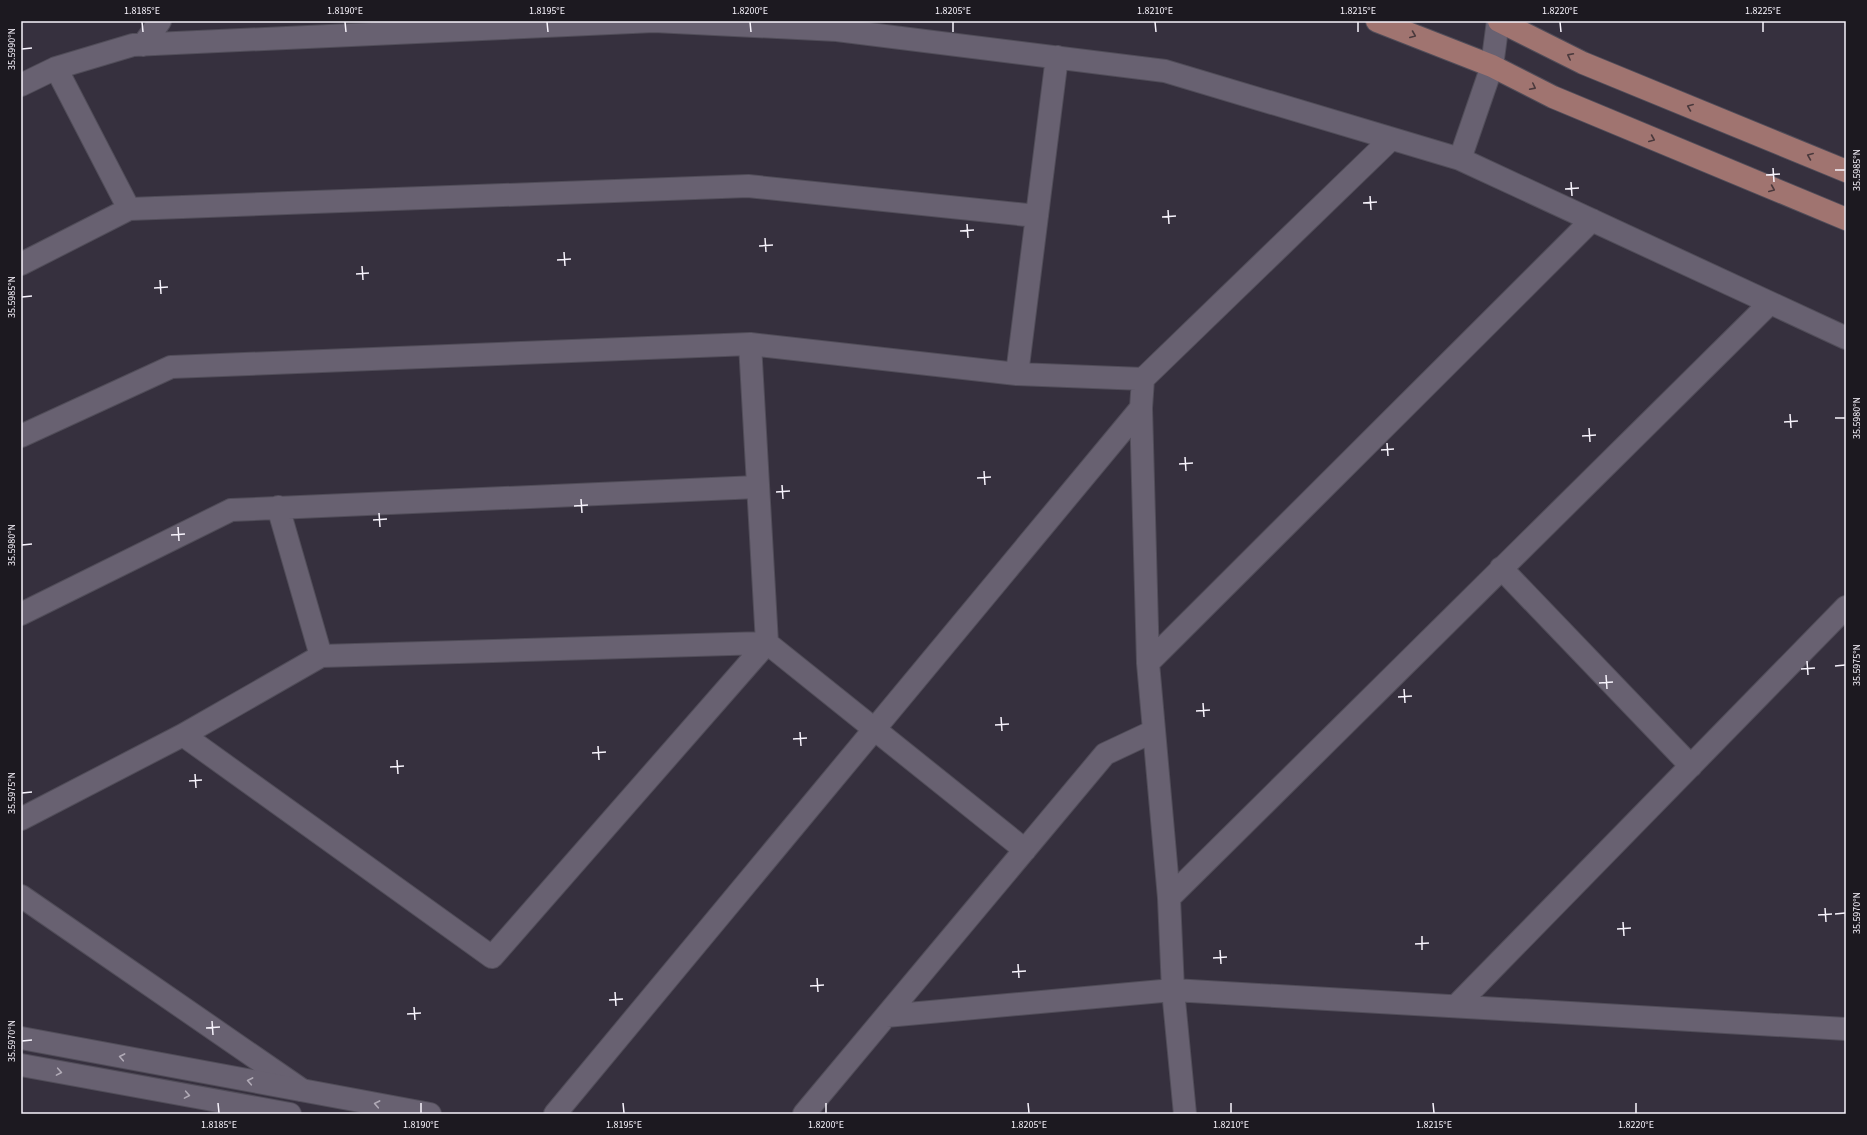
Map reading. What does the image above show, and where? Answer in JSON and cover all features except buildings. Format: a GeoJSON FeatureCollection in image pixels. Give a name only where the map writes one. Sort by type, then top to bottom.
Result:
{"type":"FeatureCollection","features":[{"type":"Feature","properties":{"kind":"main road"},"geometry":{"type":"LineString","coordinates":[[1377,21],[1492,66],[1553,97],[1846,219]]}},
{"type":"Feature","properties":{"kind":"main road"},"geometry":{"type":"LineString","coordinates":[[1499,21],[1583,63],[1846,171]]}},
{"type":"Feature","properties":{"kind":"street"},"geometry":{"type":"LineString","coordinates":[[143,45],[160,21]]}},
{"type":"Feature","properties":{"kind":"street"},"geometry":{"type":"LineString","coordinates":[[21,85],[56,68],[133,45],[654,21],[837,30],[1165,71],[1460,159],[1846,338]]}},
{"type":"Feature","properties":{"kind":"street"},"geometry":{"type":"LineString","coordinates":[[1460,159],[1492,66],[1499,21]]}},
{"type":"Feature","properties":{"kind":"street"},"geometry":{"type":"LineString","coordinates":[[1017,374],[1057,58]]}},
{"type":"Feature","properties":{"kind":"street"},"geometry":{"type":"LineString","coordinates":[[56,68],[129,209]]}},
{"type":"Feature","properties":{"kind":"street"},"geometry":{"type":"LineString","coordinates":[[1185,1114],[1173,990],[1169,898],[1148,663],[1141,408],[1143,379],[1391,139]]}},
{"type":"Feature","properties":{"kind":"street"},"geometry":{"type":"LineString","coordinates":[[21,264],[129,209],[748,186],[1037,216]]}},
{"type":"Feature","properties":{"kind":"street"},"geometry":{"type":"LineString","coordinates":[[1148,663],[1592,220]]}},
{"type":"Feature","properties":{"kind":"street"},"geometry":{"type":"LineString","coordinates":[[1169,898],[1770,303]]}},
{"type":"Feature","properties":{"kind":"street"},"geometry":{"type":"LineString","coordinates":[[21,436],[171,367],[750,344],[1017,374],[1143,379]]}},
{"type":"Feature","properties":{"kind":"street"},"geometry":{"type":"LineString","coordinates":[[183,735],[492,958],[767,643],[750,344]]}},
{"type":"Feature","properties":{"kind":"street"},"geometry":{"type":"LineString","coordinates":[[555,1114],[1141,408]]}},
{"type":"Feature","properties":{"kind":"street"},"geometry":{"type":"LineString","coordinates":[[21,614],[231,510],[757,487]]}},
{"type":"Feature","properties":{"kind":"street"},"geometry":{"type":"LineString","coordinates":[[278,507],[321,656]]}},
{"type":"Feature","properties":{"kind":"street"},"geometry":{"type":"LineString","coordinates":[[1501,568],[1691,766]]}},
{"type":"Feature","properties":{"kind":"street"},"geometry":{"type":"LineString","coordinates":[[1456,1006],[1846,607]]}},
{"type":"Feature","properties":{"kind":"street"},"geometry":{"type":"LineString","coordinates":[[21,819],[183,735],[321,656],[767,643],[1025,850]]}},
{"type":"Feature","properties":{"kind":"street"},"geometry":{"type":"LineString","coordinates":[[804,1114],[1105,754],[1154,731]]}},
{"type":"Feature","properties":{"kind":"street"},"geometry":{"type":"LineString","coordinates":[[21,896],[302,1090]]}},
{"type":"Feature","properties":{"kind":"street"},"geometry":{"type":"LineString","coordinates":[[886,1016],[1173,990],[1846,1029]]}},
{"type":"Feature","properties":{"kind":"street"},"geometry":{"type":"LineString","coordinates":[[21,1038],[430,1114]]}},
{"type":"Feature","properties":{"kind":"street"},"geometry":{"type":"LineString","coordinates":[[21,1065],[290,1114]]}}]}
